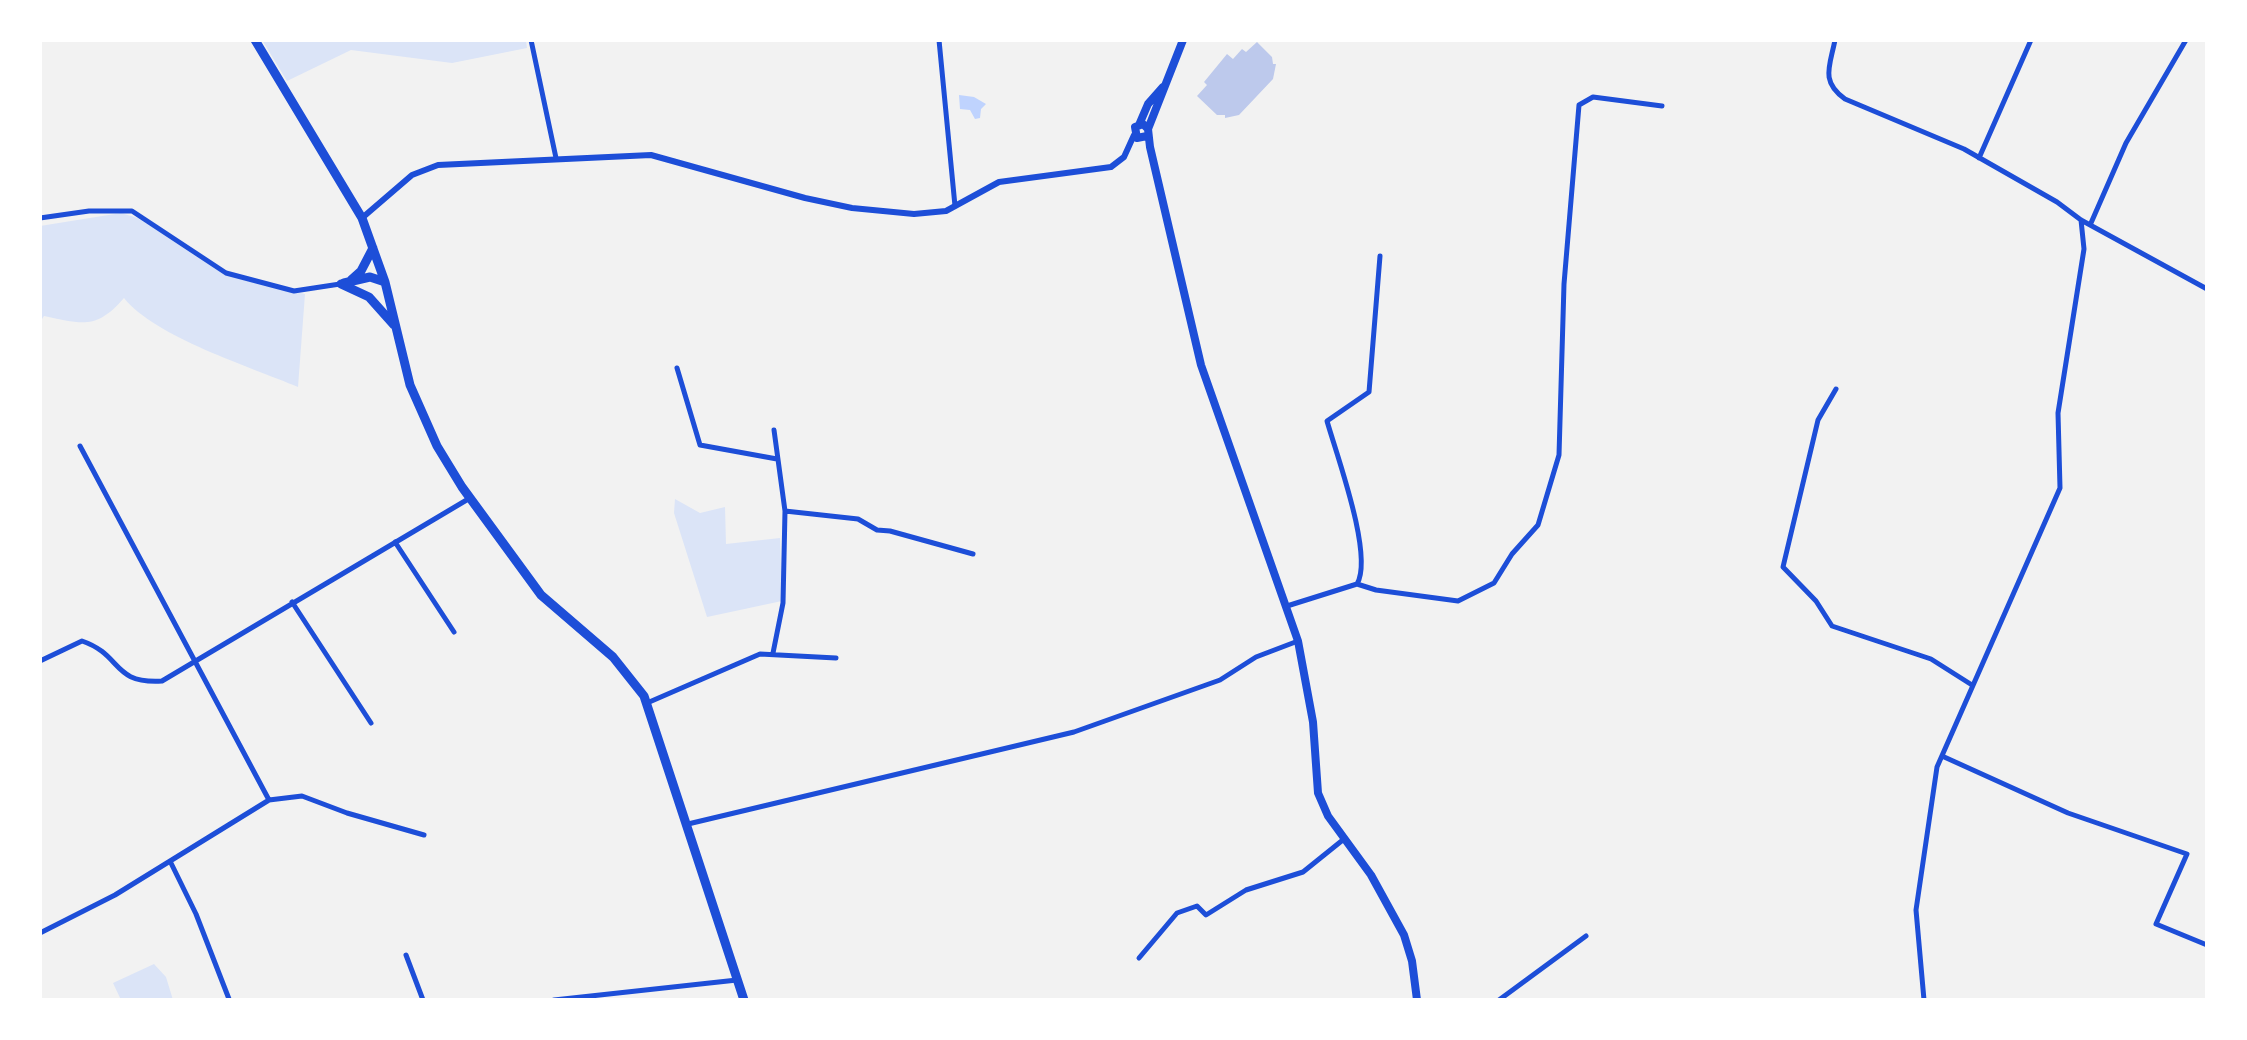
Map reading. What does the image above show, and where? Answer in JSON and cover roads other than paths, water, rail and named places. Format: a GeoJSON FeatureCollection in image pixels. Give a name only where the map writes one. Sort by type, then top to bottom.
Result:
{"type":"FeatureCollection","features":[{"type":"Feature","properties":{"kind":"main road"},"geometry":{"type":"LineString","coordinates":[[255,40],[362,218],[385,282],[410,385],[437,446],[541,594],[628,672],[647,703],[744,1000]]}},
{"type":"Feature","properties":{"kind":"main road"},"geometry":{"type":"LineString","coordinates":[[1182,40],[1162,87],[1148,104],[1140,135],[1155,160],[1201,365],[1298,641],[1313,722],[1318,793],[1328,816],[1371,875],[1404,936],[1419,999]]}},
{"type":"Feature","properties":{"kind":"main road"},"geometry":{"type":"LineString","coordinates":[[345,283],[361,271],[373,247]]}},
{"type":"Feature","properties":{"kind":"main road"},"geometry":{"type":"LineString","coordinates":[[345,283],[370,277],[385,282]]}},
{"type":"Feature","properties":{"kind":"main road"},"geometry":{"type":"LineString","coordinates":[[360,291],[378,291],[385,282]]}},
{"type":"Feature","properties":{"kind":"main road"},"geometry":{"type":"LineString","coordinates":[[345,283],[374,301],[396,327]]}},
{"type":"Feature","properties":{"kind":"street"},"geometry":{"type":"LineString","coordinates":[[531,40],[556,158]]}},
{"type":"Feature","properties":{"kind":"street"},"geometry":{"type":"LineString","coordinates":[[939,40],[955,206]]}},
{"type":"Feature","properties":{"kind":"street"},"geometry":{"type":"LineString","coordinates":[[1836,40],[1828,78],[1832,90],[1845,99],[1979,158],[2207,289]]}},
{"type":"Feature","properties":{"kind":"street"},"geometry":{"type":"LineString","coordinates":[[1979,158],[2031,40]]}},
{"type":"Feature","properties":{"kind":"street"},"geometry":{"type":"LineString","coordinates":[[2090,224],[2126,143],[2186,40]]}},
{"type":"Feature","properties":{"kind":"street"},"geometry":{"type":"LineString","coordinates":[[1287,606],[1357,584],[1458,601],[1494,583],[1512,554],[1538,525],[1558,456],[1564,284],[1579,105],[1593,98],[1662,106]]}},
{"type":"Feature","properties":{"kind":"street"},"geometry":{"type":"LineString","coordinates":[[362,218],[412,175],[438,164],[652,155],[805,198],[852,208],[914,214],[946,210],[999,182],[1112,168],[1140,135]]}},
{"type":"Feature","properties":{"kind":"street"},"geometry":{"type":"LineString","coordinates":[[40,218],[89,211],[132,211],[226,273],[294,291],[345,283]]}},
{"type":"Feature","properties":{"kind":"street"},"geometry":{"type":"LineString","coordinates":[[1924,1000],[1916,910],[1937,767],[2060,488],[2058,413],[2084,248],[2081,220]]}},
{"type":"Feature","properties":{"kind":"street"},"geometry":{"type":"LineString","coordinates":[[1357,584],[1361,577],[1360,546],[1327,421],[1369,392],[1380,256]]}},
{"type":"Feature","properties":{"kind":"street"},"geometry":{"type":"LineString","coordinates":[[677,368],[700,444],[777,459]]}},
{"type":"Feature","properties":{"kind":"street"},"geometry":{"type":"LineString","coordinates":[[1836,390],[1818,420],[1783,567],[1816,601],[1832,626],[1931,659],[1972,685]]}},
{"type":"Feature","properties":{"kind":"street"},"geometry":{"type":"LineString","coordinates":[[773,653],[782,604],[785,511],[774,430]]}},
{"type":"Feature","properties":{"kind":"street"},"geometry":{"type":"LineString","coordinates":[[80,446],[269,800]]}},
{"type":"Feature","properties":{"kind":"street"},"geometry":{"type":"LineString","coordinates":[[40,661],[82,641],[100,647],[138,682],[162,681],[470,498]]}},
{"type":"Feature","properties":{"kind":"street"},"geometry":{"type":"LineString","coordinates":[[785,511],[858,519],[882,532],[974,554]]}},
{"type":"Feature","properties":{"kind":"street"},"geometry":{"type":"LineString","coordinates":[[395,542],[454,632]]}},
{"type":"Feature","properties":{"kind":"street"},"geometry":{"type":"LineString","coordinates":[[292,602],[371,723]]}},
{"type":"Feature","properties":{"kind":"street"},"geometry":{"type":"LineString","coordinates":[[688,824],[1074,732],[1220,680],[1256,657],[1298,641]]}},
{"type":"Feature","properties":{"kind":"street"},"geometry":{"type":"LineString","coordinates":[[647,703],[760,654],[836,658]]}},
{"type":"Feature","properties":{"kind":"street"},"geometry":{"type":"LineString","coordinates":[[1942,756],[2068,813],[2186,854],[2156,924],[2207,945]]}},
{"type":"Feature","properties":{"kind":"street"},"geometry":{"type":"LineString","coordinates":[[40,932],[115,895],[269,800],[302,796],[424,835]]}},
{"type":"Feature","properties":{"kind":"street"},"geometry":{"type":"LineString","coordinates":[[1139,958],[1177,912],[1196,906],[1206,915],[1246,890],[1303,872],[1344,838]]}},
{"type":"Feature","properties":{"kind":"street"},"geometry":{"type":"LineString","coordinates":[[170,861],[196,914],[229,1000]]}},
{"type":"Feature","properties":{"kind":"street"},"geometry":{"type":"LineString","coordinates":[[1499,1000],[1586,936]]}},
{"type":"Feature","properties":{"kind":"street"},"geometry":{"type":"LineString","coordinates":[[406,955],[423,1000]]}},
{"type":"Feature","properties":{"kind":"street"},"geometry":{"type":"LineString","coordinates":[[554,1000],[738,980]]}},
{"type":"Feature","properties":{"kind":"water"},"geometry":{"type":"Polygon","coordinates":[[[959,95],[986,104],[980,118],[975,119],[970,110],[960,109],[959,95]]]}}]}
